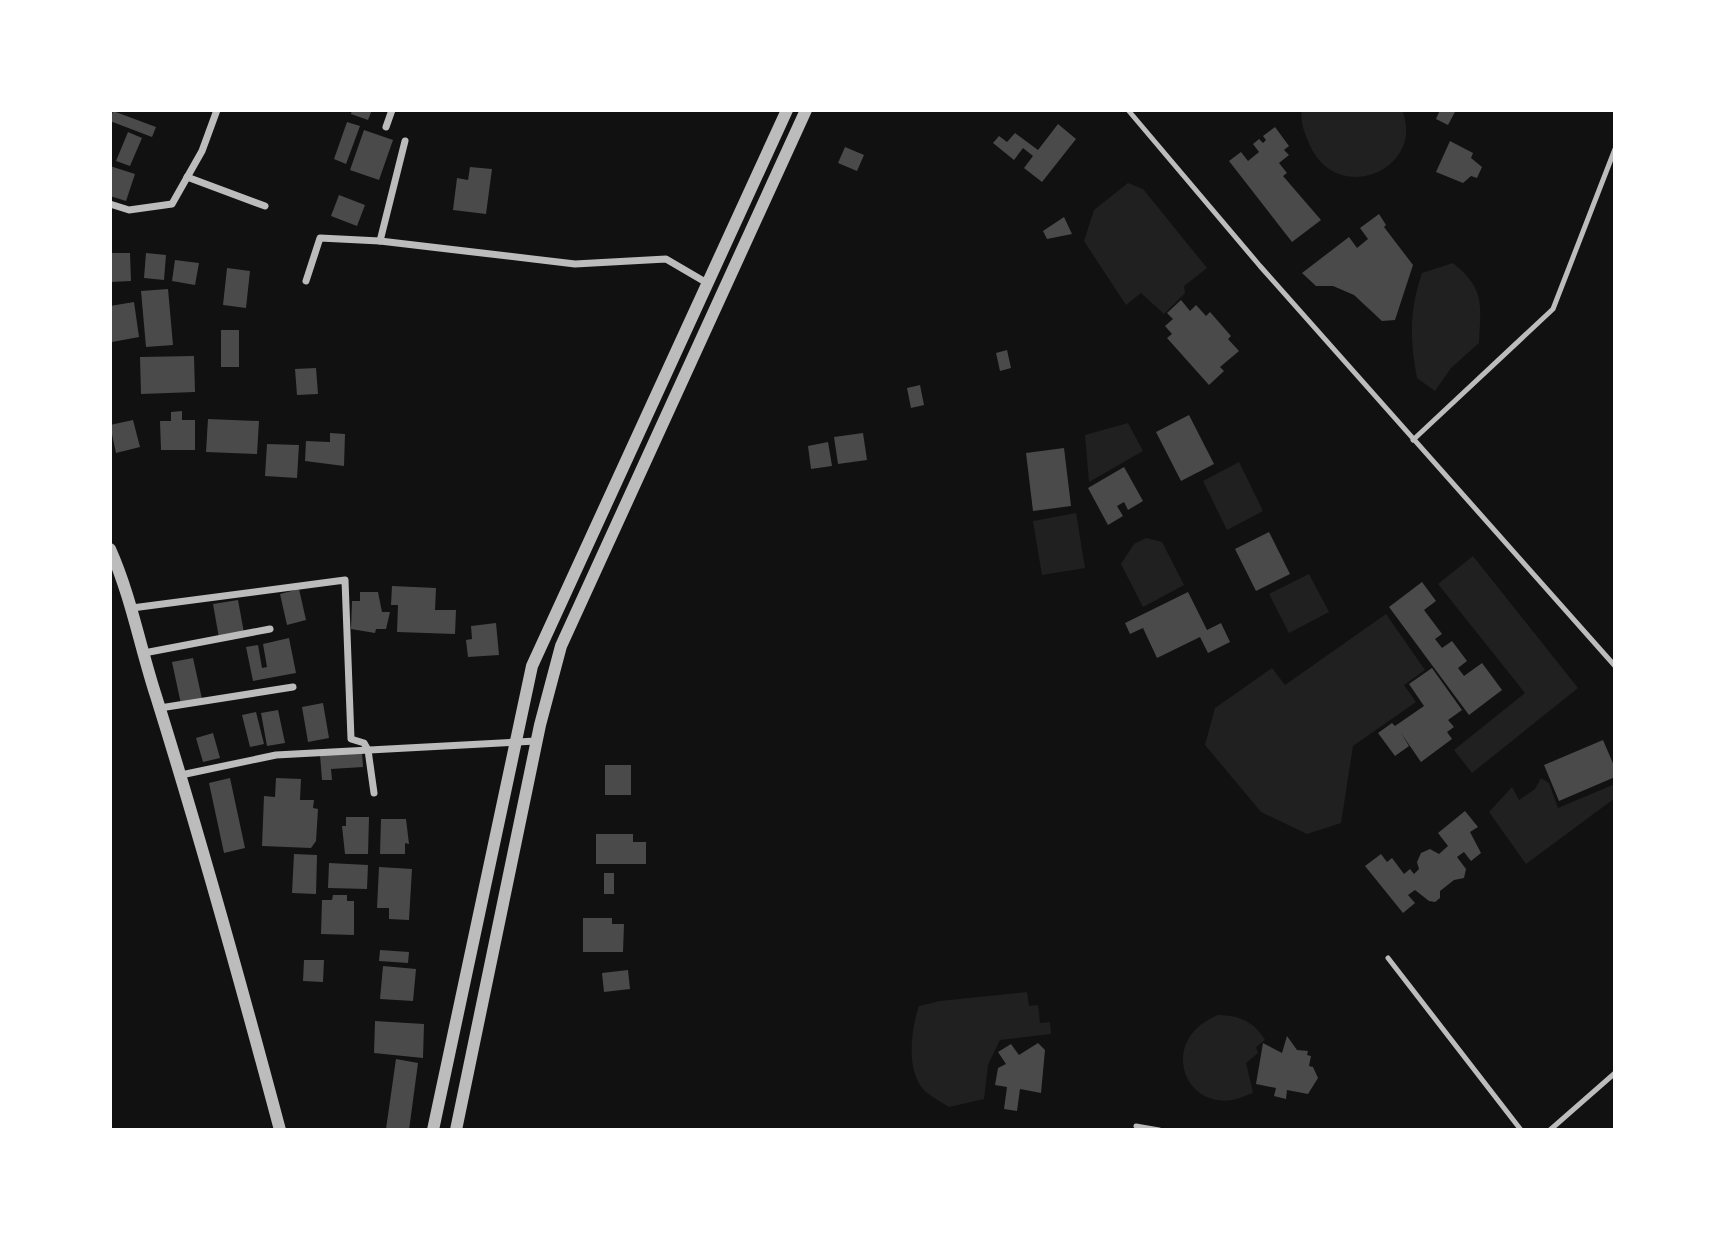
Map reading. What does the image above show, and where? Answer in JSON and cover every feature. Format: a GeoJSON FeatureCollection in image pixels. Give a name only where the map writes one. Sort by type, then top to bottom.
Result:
{"type":"FeatureCollection","features":[{"type":"Feature","properties":{"kind":"street"},"geometry":{"type":"LineString","coordinates":[[110,204],[129,210],[172,204],[202,151],[217,110]]}},
{"type":"Feature","properties":{"kind":"street"},"geometry":{"type":"LineString","coordinates":[[386,127],[392,110]]}},
{"type":"Feature","properties":{"kind":"street"},"geometry":{"type":"LineString","coordinates":[[433,1130],[532,666],[787,110]]}},
{"type":"Feature","properties":{"kind":"street"},"geometry":{"type":"LineString","coordinates":[[456,1130],[536,741],[561,646],[806,110]]}},
{"type":"Feature","properties":{"kind":"street"},"geometry":{"type":"LineString","coordinates":[[380,241],[405,141]]}},
{"type":"Feature","properties":{"kind":"street"},"geometry":{"type":"LineString","coordinates":[[187,177],[265,206]]}},
{"type":"Feature","properties":{"kind":"street"},"geometry":{"type":"LineString","coordinates":[[306,281],[320,238],[380,241],[575,264],[666,259],[707,283]]}},
{"type":"Feature","properties":{"kind":"street"},"geometry":{"type":"LineString","coordinates":[[110,549],[132,608],[214,880],[280,1130]]}},
{"type":"Feature","properties":{"kind":"street"},"geometry":{"type":"LineString","coordinates":[[132,608],[345,580],[351,739],[364,743],[368,750],[374,793]]}},
{"type":"Feature","properties":{"kind":"street"},"geometry":{"type":"LineString","coordinates":[[144,653],[270,629]]}},
{"type":"Feature","properties":{"kind":"street"},"geometry":{"type":"LineString","coordinates":[[160,708],[293,687]]}},
{"type":"Feature","properties":{"kind":"street"},"geometry":{"type":"LineString","coordinates":[[181,775],[276,755],[536,741]]}},
{"type":"Feature","properties":{"kind":"lane"},"geometry":{"type":"LineString","coordinates":[[1128,110],[1413,440],[1615,667]]}},
{"type":"Feature","properties":{"kind":"lane"},"geometry":{"type":"LineString","coordinates":[[1413,440],[1553,309],[1615,149]]}},
{"type":"Feature","properties":{"kind":"lane"},"geometry":{"type":"LineString","coordinates":[[1388,958],[1521,1130]]}},
{"type":"Feature","properties":{"kind":"lane"},"geometry":{"type":"LineString","coordinates":[[1550,1130],[1615,1073]]}},
{"type":"Feature","properties":{"kind":"lane"},"geometry":{"type":"LineString","coordinates":[[1136,1126],[1158,1130]]}},
{"type":"Feature","properties":{"kind":"shaded area"},"geometry":{"type":"Polygon","coordinates":[[[1302,110],[1402,110],[1406,131],[1402,150],[1390,164],[1374,174],[1356,177],[1337,173],[1321,162],[1308,141],[1302,122],[1302,110]]]}},
{"type":"Feature","properties":{"kind":"shaded area"},"geometry":{"type":"Polygon","coordinates":[[[1128,183],[1143,189],[1207,268],[1184,286],[1185,293],[1164,314],[1141,293],[1126,305],[1084,241],[1094,210],[1128,183]]]}},
{"type":"Feature","properties":{"kind":"shaded area"},"geometry":{"type":"Polygon","coordinates":[[[1453,263],[1471,281],[1479,298],[1479,343],[1451,368],[1435,391],[1417,378],[1412,337],[1413,313],[1422,273],[1453,263]]]}},
{"type":"Feature","properties":{"kind":"shaded area"},"geometry":{"type":"Polygon","coordinates":[[[1128,423],[1143,451],[1089,482],[1085,435],[1128,423]]]}},
{"type":"Feature","properties":{"kind":"shaded area"},"geometry":{"type":"Polygon","coordinates":[[[1239,462],[1263,511],[1227,530],[1203,481],[1239,462]]]}},
{"type":"Feature","properties":{"kind":"shaded area"},"geometry":{"type":"Polygon","coordinates":[[[1076,513],[1085,568],[1042,575],[1033,521],[1076,513]]]}},
{"type":"Feature","properties":{"kind":"shaded area"},"geometry":{"type":"Polygon","coordinates":[[[1146,538],[1162,542],[1184,585],[1143,607],[1121,564],[1134,544],[1146,538]]]}},
{"type":"Feature","properties":{"kind":"shaded area"},"geometry":{"type":"Polygon","coordinates":[[[1473,556],[1578,688],[1472,773],[1454,750],[1525,693],[1438,584],[1473,556]]]}},
{"type":"Feature","properties":{"kind":"shaded area"},"geometry":{"type":"Polygon","coordinates":[[[1309,574],[1329,612],[1289,633],[1269,594],[1309,574]]]}},
{"type":"Feature","properties":{"kind":"shaded area"},"geometry":{"type":"Polygon","coordinates":[[[1386,614],[1425,670],[1404,685],[1416,702],[1353,746],[1341,823],[1307,834],[1261,812],[1205,745],[1215,708],[1272,668],[1285,685],[1386,614]]]}},
{"type":"Feature","properties":{"kind":"shaded area"},"geometry":{"type":"Polygon","coordinates":[[[1541,778],[1549,783],[1558,808],[1615,784],[1615,798],[1526,864],[1489,812],[1512,787],[1519,800],[1535,789],[1541,778]]]}},
{"type":"Feature","properties":{"kind":"shaded area"},"geometry":{"type":"Polygon","coordinates":[[[1027,992],[1029,1006],[1038,1005],[1040,1023],[1050,1022],[1051,1034],[1000,1040],[988,1065],[984,1099],[949,1107],[926,1092],[919,1084],[912,1063],[912,1038],[919,1006],[940,1001],[1027,992]]]}},
{"type":"Feature","properties":{"kind":"shaded area"},"geometry":{"type":"Polygon","coordinates":[[[1218,1015],[1245,1020],[1261,1033],[1265,1040],[1256,1047],[1258,1053],[1246,1063],[1253,1093],[1232,1100],[1215,1100],[1200,1093],[1190,1083],[1184,1070],[1183,1055],[1188,1040],[1200,1026],[1218,1015]]]}},
{"type":"Feature","properties":{"kind":"building"},"geometry":{"type":"Polygon","coordinates":[[[352,110],[372,110],[368,120],[351,114],[352,110]]]}},
{"type":"Feature","properties":{"kind":"building"},"geometry":{"type":"Polygon","coordinates":[[[1440,110],[1456,110],[1448,125],[1436,119],[1440,110]]]}},
{"type":"Feature","properties":{"kind":"building"},"geometry":{"type":"Polygon","coordinates":[[[113,111],[156,127],[152,137],[110,121],[113,111]]]}},
{"type":"Feature","properties":{"kind":"building"},"geometry":{"type":"Polygon","coordinates":[[[347,122],[360,126],[346,164],[334,159],[347,122]]]}},
{"type":"Feature","properties":{"kind":"building"},"geometry":{"type":"Polygon","coordinates":[[[1058,124],[1076,139],[1042,182],[1024,168],[1033,156],[1023,148],[1014,160],[993,143],[999,136],[1007,142],[1015,133],[1038,150],[1058,124]]]}},
{"type":"Feature","properties":{"kind":"building"},"geometry":{"type":"Polygon","coordinates":[[[1275,127],[1289,146],[1284,150],[1289,155],[1279,163],[1287,173],[1283,176],[1321,220],[1292,242],[1229,161],[1241,152],[1248,161],[1259,152],[1253,144],[1259,139],[1263,143],[1266,140],[1263,136],[1275,127]]]}},
{"type":"Feature","properties":{"kind":"building"},"geometry":{"type":"Polygon","coordinates":[[[364,130],[393,140],[379,180],[350,170],[364,130]]]}},
{"type":"Feature","properties":{"kind":"building"},"geometry":{"type":"Polygon","coordinates":[[[128,132],[142,138],[130,166],[116,161],[128,132]]]}},
{"type":"Feature","properties":{"kind":"building"},"geometry":{"type":"Polygon","coordinates":[[[1450,141],[1473,153],[1471,158],[1482,167],[1477,178],[1471,176],[1463,183],[1436,172],[1450,141]]]}},
{"type":"Feature","properties":{"kind":"building"},"geometry":{"type":"Polygon","coordinates":[[[845,147],[864,155],[857,171],[838,163],[845,147]]]}},
{"type":"Feature","properties":{"kind":"building"},"geometry":{"type":"Polygon","coordinates":[[[110,166],[135,174],[126,201],[110,196],[110,166]]]}},
{"type":"Feature","properties":{"kind":"building"},"geometry":{"type":"Polygon","coordinates":[[[470,167],[492,169],[486,214],[453,210],[457,178],[468,180],[470,167]]]}},
{"type":"Feature","properties":{"kind":"building"},"geometry":{"type":"Polygon","coordinates":[[[339,195],[365,205],[357,226],[331,216],[339,195]]]}},
{"type":"Feature","properties":{"kind":"building"},"geometry":{"type":"Polygon","coordinates":[[[1379,214],[1386,225],[1384,227],[1413,265],[1395,320],[1382,321],[1354,295],[1333,286],[1316,286],[1302,273],[1349,237],[1357,248],[1368,239],[1360,228],[1379,214]]]}},
{"type":"Feature","properties":{"kind":"building"},"geometry":{"type":"Polygon","coordinates":[[[1064,217],[1072,234],[1047,239],[1043,231],[1064,217]]]}},
{"type":"Feature","properties":{"kind":"building"},"geometry":{"type":"Polygon","coordinates":[[[110,253],[130,253],[131,281],[110,282],[110,253]]]}},
{"type":"Feature","properties":{"kind":"building"},"geometry":{"type":"Polygon","coordinates":[[[146,253],[166,255],[164,280],[144,278],[146,253]]]}},
{"type":"Feature","properties":{"kind":"building"},"geometry":{"type":"Polygon","coordinates":[[[175,260],[199,263],[195,285],[172,281],[175,260]]]}},
{"type":"Feature","properties":{"kind":"building"},"geometry":{"type":"Polygon","coordinates":[[[227,268],[250,271],[246,308],[223,305],[227,268]]]}},
{"type":"Feature","properties":{"kind":"building"},"geometry":{"type":"Polygon","coordinates":[[[168,289],[173,345],[146,347],[141,291],[168,289]]]}},
{"type":"Feature","properties":{"kind":"building"},"geometry":{"type":"Polygon","coordinates":[[[1181,300],[1190,311],[1196,305],[1206,316],[1210,312],[1231,336],[1228,339],[1239,351],[1220,367],[1224,371],[1209,385],[1167,338],[1172,334],[1165,326],[1173,319],[1167,313],[1181,300]]]}},
{"type":"Feature","properties":{"kind":"building"},"geometry":{"type":"Polygon","coordinates":[[[134,302],[139,337],[112,342],[110,306],[134,302]]]}},
{"type":"Feature","properties":{"kind":"building"},"geometry":{"type":"Polygon","coordinates":[[[221,330],[239,330],[239,367],[221,367],[221,330]]]}},
{"type":"Feature","properties":{"kind":"building"},"geometry":{"type":"Polygon","coordinates":[[[1007,350],[1011,368],[1000,371],[996,353],[1007,350]]]}},
{"type":"Feature","properties":{"kind":"building"},"geometry":{"type":"Polygon","coordinates":[[[194,356],[195,392],[141,394],[140,357],[194,356]]]}},
{"type":"Feature","properties":{"kind":"building"},"geometry":{"type":"Polygon","coordinates":[[[316,368],[318,394],[297,395],[295,369],[316,368]]]}},
{"type":"Feature","properties":{"kind":"building"},"geometry":{"type":"Polygon","coordinates":[[[920,385],[924,405],[911,408],[907,388],[920,385]]]}},
{"type":"Feature","properties":{"kind":"building"},"geometry":{"type":"Polygon","coordinates":[[[182,411],[182,420],[195,420],[195,450],[161,450],[160,421],[171,421],[171,412],[182,411]]]}},
{"type":"Feature","properties":{"kind":"building"},"geometry":{"type":"Polygon","coordinates":[[[1189,415],[1214,464],[1181,481],[1156,432],[1189,415]]]}},
{"type":"Feature","properties":{"kind":"building"},"geometry":{"type":"Polygon","coordinates":[[[208,419],[259,421],[257,454],[206,452],[208,419]]]}},
{"type":"Feature","properties":{"kind":"building"},"geometry":{"type":"Polygon","coordinates":[[[133,420],[140,447],[116,453],[110,425],[133,420]]]}},
{"type":"Feature","properties":{"kind":"building"},"geometry":{"type":"Polygon","coordinates":[[[330,433],[345,434],[344,466],[305,461],[306,441],[330,442],[330,433]]]}},
{"type":"Feature","properties":{"kind":"building"},"geometry":{"type":"Polygon","coordinates":[[[863,433],[867,460],[838,464],[834,437],[863,433]]]}},
{"type":"Feature","properties":{"kind":"building"},"geometry":{"type":"Polygon","coordinates":[[[828,442],[832,466],[811,469],[808,446],[828,442]]]}},
{"type":"Feature","properties":{"kind":"building"},"geometry":{"type":"Polygon","coordinates":[[[267,444],[299,445],[297,478],[265,476],[267,444]]]}},
{"type":"Feature","properties":{"kind":"building"},"geometry":{"type":"Polygon","coordinates":[[[1064,448],[1071,506],[1033,511],[1026,453],[1064,448]]]}},
{"type":"Feature","properties":{"kind":"building"},"geometry":{"type":"Polygon","coordinates":[[[1124,467],[1143,501],[1128,510],[1124,502],[1117,506],[1123,516],[1108,525],[1088,488],[1124,467]]]}},
{"type":"Feature","properties":{"kind":"building"},"geometry":{"type":"Polygon","coordinates":[[[1269,532],[1290,574],[1256,591],[1235,549],[1269,532]]]}},
{"type":"Feature","properties":{"kind":"building"},"geometry":{"type":"Polygon","coordinates":[[[1422,582],[1436,601],[1424,610],[1442,634],[1435,639],[1442,648],[1452,641],[1467,661],[1458,668],[1464,676],[1482,663],[1502,690],[1469,715],[1389,607],[1422,582]]]}},
{"type":"Feature","properties":{"kind":"building"},"geometry":{"type":"Polygon","coordinates":[[[392,586],[436,588],[435,610],[456,610],[455,634],[397,632],[398,605],[391,605],[392,586]]]}},
{"type":"Feature","properties":{"kind":"building"},"geometry":{"type":"Polygon","coordinates":[[[299,589],[306,620],[287,625],[280,594],[299,589]]]}},
{"type":"Feature","properties":{"kind":"building"},"geometry":{"type":"Polygon","coordinates":[[[360,592],[378,592],[382,612],[390,612],[386,629],[376,629],[375,633],[351,629],[352,601],[360,601],[360,592]]]}},
{"type":"Feature","properties":{"kind":"building"},"geometry":{"type":"Polygon","coordinates":[[[1188,592],[1207,630],[1221,623],[1230,642],[1208,653],[1200,637],[1157,658],[1143,628],[1130,634],[1125,623],[1188,592]]]}},
{"type":"Feature","properties":{"kind":"building"},"geometry":{"type":"Polygon","coordinates":[[[238,600],[244,633],[219,638],[213,604],[238,600]]]}},
{"type":"Feature","properties":{"kind":"building"},"geometry":{"type":"Polygon","coordinates":[[[496,623],[499,655],[468,657],[466,640],[472,639],[471,626],[496,623]]]}},
{"type":"Feature","properties":{"kind":"building"},"geometry":{"type":"Polygon","coordinates":[[[289,638],[296,673],[253,681],[246,647],[258,645],[262,668],[267,667],[263,644],[289,638]]]}},
{"type":"Feature","properties":{"kind":"building"},"geometry":{"type":"Polygon","coordinates":[[[193,658],[202,699],[181,704],[172,662],[193,658]]]}},
{"type":"Feature","properties":{"kind":"building"},"geometry":{"type":"Polygon","coordinates":[[[1432,668],[1462,710],[1448,720],[1454,727],[1447,732],[1452,739],[1421,762],[1401,733],[1409,746],[1395,756],[1378,733],[1392,723],[1395,726],[1424,706],[1409,684],[1432,668]]]}},
{"type":"Feature","properties":{"kind":"building"},"geometry":{"type":"Polygon","coordinates":[[[323,703],[329,738],[308,742],[302,707],[323,703]]]}},
{"type":"Feature","properties":{"kind":"building"},"geometry":{"type":"Polygon","coordinates":[[[278,710],[285,743],[267,746],[261,713],[278,710]]]}},
{"type":"Feature","properties":{"kind":"building"},"geometry":{"type":"Polygon","coordinates":[[[256,712],[264,744],[250,747],[242,715],[256,712]]]}},
{"type":"Feature","properties":{"kind":"building"},"geometry":{"type":"Polygon","coordinates":[[[213,733],[220,758],[203,762],[196,738],[213,733]]]}},
{"type":"Feature","properties":{"kind":"building"},"geometry":{"type":"Polygon","coordinates":[[[1603,740],[1615,768],[1615,777],[1559,801],[1544,765],[1603,740]]]}},
{"type":"Feature","properties":{"kind":"building"},"geometry":{"type":"Polygon","coordinates":[[[362,752],[363,767],[331,769],[332,780],[322,780],[320,755],[362,752]]]}},
{"type":"Feature","properties":{"kind":"building"},"geometry":{"type":"Polygon","coordinates":[[[605,765],[631,765],[631,795],[605,795],[605,765]]]}},
{"type":"Feature","properties":{"kind":"building"},"geometry":{"type":"Polygon","coordinates":[[[230,778],[245,848],[224,853],[209,783],[230,778]]]}},
{"type":"Feature","properties":{"kind":"building"},"geometry":{"type":"Polygon","coordinates":[[[276,778],[301,779],[300,800],[314,800],[313,808],[318,809],[316,841],[311,848],[262,846],[264,796],[275,797],[276,778]]]}},
{"type":"Feature","properties":{"kind":"building"},"geometry":{"type":"Polygon","coordinates":[[[1465,811],[1478,827],[1470,832],[1481,853],[1471,861],[1464,852],[1457,857],[1466,869],[1464,878],[1454,880],[1440,891],[1440,898],[1435,902],[1429,901],[1415,890],[1408,895],[1415,903],[1403,913],[1365,866],[1381,854],[1387,862],[1392,858],[1404,874],[1410,869],[1414,874],[1419,869],[1417,862],[1421,853],[1430,849],[1439,854],[1448,846],[1438,833],[1465,811]]]}},
{"type":"Feature","properties":{"kind":"building"},"geometry":{"type":"Polygon","coordinates":[[[346,817],[369,817],[368,854],[345,854],[342,826],[346,826],[346,817]]]}},
{"type":"Feature","properties":{"kind":"building"},"geometry":{"type":"Polygon","coordinates":[[[381,819],[406,819],[409,844],[405,843],[405,854],[380,854],[381,819]]]}},
{"type":"Feature","properties":{"kind":"building"},"geometry":{"type":"Polygon","coordinates":[[[596,834],[633,834],[633,842],[646,842],[646,864],[596,864],[596,834]]]}},
{"type":"Feature","properties":{"kind":"building"},"geometry":{"type":"Polygon","coordinates":[[[294,854],[317,855],[316,894],[292,893],[294,854]]]}},
{"type":"Feature","properties":{"kind":"building"},"geometry":{"type":"Polygon","coordinates":[[[329,863],[368,865],[367,889],[328,888],[329,863]]]}},
{"type":"Feature","properties":{"kind":"building"},"geometry":{"type":"Polygon","coordinates":[[[379,867],[412,869],[409,920],[389,919],[389,908],[377,908],[379,867]]]}},
{"type":"Feature","properties":{"kind":"building"},"geometry":{"type":"Polygon","coordinates":[[[604,873],[614,873],[614,894],[604,894],[604,873]]]}},
{"type":"Feature","properties":{"kind":"building"},"geometry":{"type":"Polygon","coordinates":[[[333,895],[347,895],[347,901],[354,901],[354,935],[321,934],[322,900],[332,900],[333,895]]]}},
{"type":"Feature","properties":{"kind":"building"},"geometry":{"type":"Polygon","coordinates":[[[583,918],[612,918],[612,924],[624,924],[623,952],[583,952],[583,918]]]}},
{"type":"Feature","properties":{"kind":"building"},"geometry":{"type":"Polygon","coordinates":[[[380,950],[409,952],[408,963],[379,961],[380,950]]]}},
{"type":"Feature","properties":{"kind":"building"},"geometry":{"type":"Polygon","coordinates":[[[304,960],[324,960],[323,982],[303,981],[304,960]]]}},
{"type":"Feature","properties":{"kind":"building"},"geometry":{"type":"Polygon","coordinates":[[[383,966],[416,969],[413,1001],[380,999],[383,966]]]}},
{"type":"Feature","properties":{"kind":"building"},"geometry":{"type":"Polygon","coordinates":[[[628,970],[630,989],[604,992],[602,973],[628,970]]]}},
{"type":"Feature","properties":{"kind":"building"},"geometry":{"type":"Polygon","coordinates":[[[375,1021],[424,1024],[423,1058],[374,1053],[375,1021]]]}},
{"type":"Feature","properties":{"kind":"building"},"geometry":{"type":"Polygon","coordinates":[[[1287,1036],[1297,1050],[1308,1051],[1307,1055],[1311,1056],[1309,1066],[1313,1067],[1318,1078],[1308,1094],[1287,1090],[1286,1099],[1274,1096],[1276,1088],[1256,1084],[1263,1043],[1282,1053],[1287,1036]]]}},
{"type":"Feature","properties":{"kind":"building"},"geometry":{"type":"Polygon","coordinates":[[[1038,1043],[1045,1050],[1041,1093],[1020,1089],[1017,1111],[1004,1109],[1007,1087],[995,1085],[998,1068],[1006,1064],[998,1052],[1011,1044],[1019,1055],[1038,1043]]]}},
{"type":"Feature","properties":{"kind":"building"},"geometry":{"type":"Polygon","coordinates":[[[396,1059],[418,1063],[409,1130],[386,1129],[396,1059]]]}}]}
